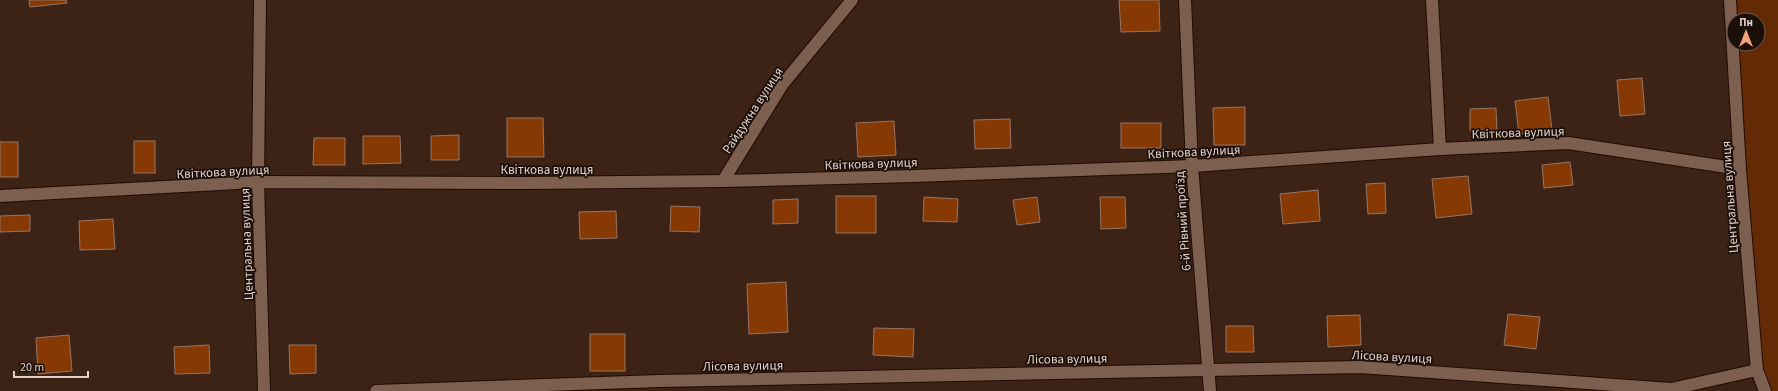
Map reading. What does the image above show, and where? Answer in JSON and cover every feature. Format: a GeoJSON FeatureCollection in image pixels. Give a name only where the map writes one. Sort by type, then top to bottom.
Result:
{"type":"FeatureCollection","features":[{"type":"Feature","properties":{"kind":"street","name":"Центральна вулиця"},"geometry":{"type":"LineString","coordinates":[[260,0],[258,182],[264,391]]}},
{"type":"Feature","properties":{"kind":"street","name":"Райдужна вулиця"},"geometry":{"type":"LineString","coordinates":[[723,181],[782,85],[852,0]]}},
{"type":"Feature","properties":{"kind":"street","name":"6-й Рівний проїзд"},"geometry":{"type":"LineString","coordinates":[[1185,0],[1192,166],[1210,391]]}},
{"type":"Feature","properties":{"kind":"street"},"geometry":{"type":"LineString","coordinates":[[1432,0],[1440,149]]}},
{"type":"Feature","properties":{"kind":"street","name":"Центральна вулиця"},"geometry":{"type":"LineString","coordinates":[[1730,0],[1740,169],[1757,370],[1765,391]]}},
{"type":"Feature","properties":{"kind":"street","name":"Квіткова вулиця"},"geometry":{"type":"LineString","coordinates":[[0,196],[258,182],[528,183],[723,181],[1192,166],[1440,149],[1568,143],[1740,169]]}},
{"type":"Feature","properties":{"kind":"street","name":"Лісова вулиця"},"geometry":{"type":"LineString","coordinates":[[376,391],[734,385],[1208,370],[1360,367],[1672,390],[1757,370]]}},
{"type":"Feature","properties":{"kind":"shaded area"},"geometry":{"type":"Polygon","coordinates":[[[1730,0],[1778,0],[1778,391],[1765,391],[1757,370],[1734,52],[1766,52],[1766,12],[1731,12],[1730,0]]]}},
{"type":"Feature","properties":{"kind":"building"},"geometry":{"type":"Polygon","coordinates":[[[29,0],[66,0],[67,3],[30,7],[29,0]]]}},
{"type":"Feature","properties":{"kind":"building"},"geometry":{"type":"Polygon","coordinates":[[[1119,0],[1159,0],[1160,31],[1121,32],[1119,0]]]}},
{"type":"Feature","properties":{"kind":"building"},"geometry":{"type":"Polygon","coordinates":[[[1642,78],[1645,114],[1620,116],[1617,80],[1642,78]]]}},
{"type":"Feature","properties":{"kind":"building"},"geometry":{"type":"Polygon","coordinates":[[[1548,97],[1552,130],[1519,134],[1515,101],[1548,97]]]}},
{"type":"Feature","properties":{"kind":"building"},"geometry":{"type":"Polygon","coordinates":[[[1245,107],[1245,145],[1214,145],[1213,108],[1245,107]]]}},
{"type":"Feature","properties":{"kind":"building"},"geometry":{"type":"Polygon","coordinates":[[[1496,108],[1497,131],[1470,131],[1470,109],[1496,108]]]}},
{"type":"Feature","properties":{"kind":"building"},"geometry":{"type":"Polygon","coordinates":[[[507,118],[543,118],[544,157],[507,157],[507,118]]]}},
{"type":"Feature","properties":{"kind":"building"},"geometry":{"type":"Polygon","coordinates":[[[1010,119],[1011,148],[975,149],[974,120],[1010,119]]]}},
{"type":"Feature","properties":{"kind":"building"},"geometry":{"type":"Polygon","coordinates":[[[894,121],[896,155],[858,157],[856,123],[894,121]]]}},
{"type":"Feature","properties":{"kind":"building"},"geometry":{"type":"Polygon","coordinates":[[[1121,123],[1161,123],[1161,148],[1121,148],[1121,123]]]}},
{"type":"Feature","properties":{"kind":"building"},"geometry":{"type":"Polygon","coordinates":[[[459,135],[459,160],[431,160],[431,136],[459,135]]]}},
{"type":"Feature","properties":{"kind":"building"},"geometry":{"type":"Polygon","coordinates":[[[363,136],[400,136],[401,163],[363,164],[363,136]]]}},
{"type":"Feature","properties":{"kind":"building"},"geometry":{"type":"Polygon","coordinates":[[[314,138],[345,138],[345,165],[313,165],[314,138]]]}},
{"type":"Feature","properties":{"kind":"building"},"geometry":{"type":"Polygon","coordinates":[[[134,141],[155,141],[155,173],[134,173],[134,141]]]}},
{"type":"Feature","properties":{"kind":"building"},"geometry":{"type":"Polygon","coordinates":[[[0,142],[18,142],[18,177],[0,177],[0,142]]]}},
{"type":"Feature","properties":{"kind":"building"},"geometry":{"type":"Polygon","coordinates":[[[1570,162],[1573,185],[1544,188],[1542,165],[1570,162]]]}},
{"type":"Feature","properties":{"kind":"building"},"geometry":{"type":"Polygon","coordinates":[[[1468,176],[1472,214],[1436,218],[1432,179],[1468,176]]]}},
{"type":"Feature","properties":{"kind":"building"},"geometry":{"type":"Polygon","coordinates":[[[1385,183],[1386,213],[1368,214],[1366,184],[1385,183]]]}},
{"type":"Feature","properties":{"kind":"building"},"geometry":{"type":"Polygon","coordinates":[[[1318,190],[1320,221],[1283,224],[1280,194],[1318,190]]]}},
{"type":"Feature","properties":{"kind":"building"},"geometry":{"type":"Polygon","coordinates":[[[836,196],[876,196],[876,233],[836,233],[836,196]]]}},
{"type":"Feature","properties":{"kind":"building"},"geometry":{"type":"Polygon","coordinates":[[[924,197],[958,199],[957,222],[923,221],[924,197]]]}},
{"type":"Feature","properties":{"kind":"building"},"geometry":{"type":"Polygon","coordinates":[[[1037,197],[1040,222],[1017,225],[1013,200],[1037,197]]]}},
{"type":"Feature","properties":{"kind":"building"},"geometry":{"type":"Polygon","coordinates":[[[1100,197],[1125,197],[1126,228],[1101,229],[1100,197]]]}},
{"type":"Feature","properties":{"kind":"building"},"geometry":{"type":"Polygon","coordinates":[[[798,199],[798,223],[773,224],[773,200],[798,199]]]}},
{"type":"Feature","properties":{"kind":"building"},"geometry":{"type":"Polygon","coordinates":[[[671,206],[700,207],[699,232],[670,231],[671,206]]]}},
{"type":"Feature","properties":{"kind":"building"},"geometry":{"type":"Polygon","coordinates":[[[616,211],[617,238],[580,239],[579,212],[616,211]]]}},
{"type":"Feature","properties":{"kind":"building"},"geometry":{"type":"Polygon","coordinates":[[[30,215],[30,231],[0,232],[0,216],[30,215]]]}},
{"type":"Feature","properties":{"kind":"building"},"geometry":{"type":"Polygon","coordinates":[[[113,219],[115,249],[80,250],[79,221],[113,219]]]}},
{"type":"Feature","properties":{"kind":"building"},"geometry":{"type":"Polygon","coordinates":[[[786,282],[788,332],[749,334],[747,284],[786,282]]]}},
{"type":"Feature","properties":{"kind":"building"},"geometry":{"type":"Polygon","coordinates":[[[1508,314],[1540,317],[1536,349],[1504,345],[1508,314]]]}},
{"type":"Feature","properties":{"kind":"building"},"geometry":{"type":"Polygon","coordinates":[[[1360,315],[1361,345],[1328,347],[1327,316],[1360,315]]]}},
{"type":"Feature","properties":{"kind":"building"},"geometry":{"type":"Polygon","coordinates":[[[1226,326],[1253,326],[1254,352],[1226,352],[1226,326]]]}},
{"type":"Feature","properties":{"kind":"building"},"geometry":{"type":"Polygon","coordinates":[[[874,328],[914,329],[913,357],[873,355],[874,328]]]}},
{"type":"Feature","properties":{"kind":"building"},"geometry":{"type":"Polygon","coordinates":[[[590,334],[625,334],[625,371],[590,371],[590,334]]]}},
{"type":"Feature","properties":{"kind":"building"},"geometry":{"type":"Polygon","coordinates":[[[69,335],[72,371],[38,374],[36,338],[69,335]]]}},
{"type":"Feature","properties":{"kind":"building"},"geometry":{"type":"Polygon","coordinates":[[[209,345],[210,373],[175,374],[174,347],[209,345]]]}},
{"type":"Feature","properties":{"kind":"building"},"geometry":{"type":"Polygon","coordinates":[[[289,345],[316,345],[316,373],[290,374],[289,345]]]}}]}
